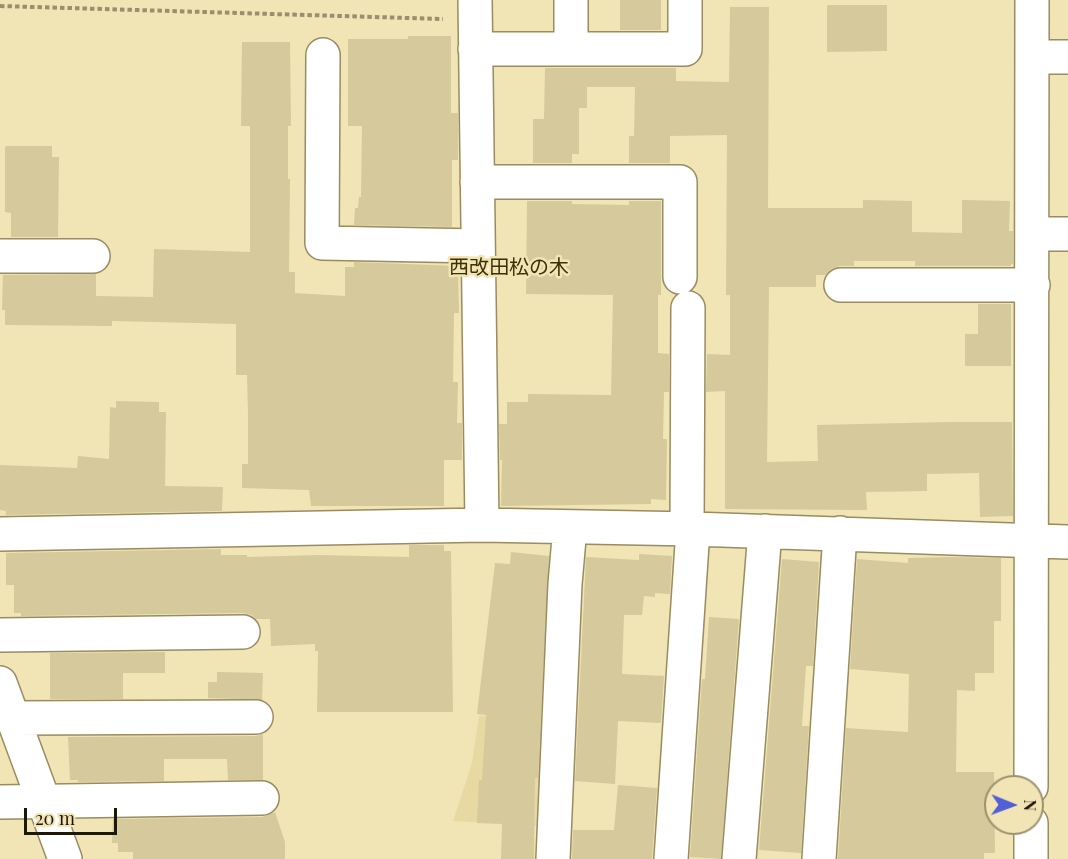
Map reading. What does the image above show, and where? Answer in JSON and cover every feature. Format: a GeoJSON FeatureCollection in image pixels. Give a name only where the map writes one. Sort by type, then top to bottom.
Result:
{"type":"FeatureCollection","features":[{"type":"Feature","properties":{"kind":"street"},"geometry":{"type":"LineString","coordinates":[[571,0],[571,49]]}},
{"type":"Feature","properties":{"kind":"street"},"geometry":{"type":"LineString","coordinates":[[482,525],[475,23],[571,49],[685,49],[685,0]]}},
{"type":"Feature","properties":{"kind":"street"},"geometry":{"type":"LineString","coordinates":[[1031,775],[1032,0]]}},
{"type":"Feature","properties":{"kind":"street"},"geometry":{"type":"LineString","coordinates":[[323,54],[322,243],[478,246]]}},
{"type":"Feature","properties":{"kind":"street"},"geometry":{"type":"LineString","coordinates":[[1032,57],[1068,57]]}},
{"type":"Feature","properties":{"kind":"street"},"geometry":{"type":"LineString","coordinates":[[477,182],[680,182],[680,277]]}},
{"type":"Feature","properties":{"kind":"street"},"geometry":{"type":"LineString","coordinates":[[1032,234],[1068,234]]}},
{"type":"Feature","properties":{"kind":"street"},"geometry":{"type":"LineString","coordinates":[[0,256],[93,256]]}},
{"type":"Feature","properties":{"kind":"street"},"geometry":{"type":"LineString","coordinates":[[841,285],[1033,285]]}},
{"type":"Feature","properties":{"kind":"street"},"geometry":{"type":"LineString","coordinates":[[671,859],[690,529],[688,308]]}},
{"type":"Feature","properties":{"kind":"street"},"geometry":{"type":"LineString","coordinates":[[0,534],[482,525],[840,533],[1068,542]]}},
{"type":"Feature","properties":{"kind":"street"},"geometry":{"type":"LineString","coordinates":[[553,859],[565,584],[570,527]]}},
{"type":"Feature","properties":{"kind":"street"},"geometry":{"type":"LineString","coordinates":[[739,859],[765,531]]}},
{"type":"Feature","properties":{"kind":"street"},"geometry":{"type":"LineString","coordinates":[[819,859],[840,533]]}},
{"type":"Feature","properties":{"kind":"street"},"geometry":{"type":"LineString","coordinates":[[0,635],[243,632]]}},
{"type":"Feature","properties":{"kind":"street"},"geometry":{"type":"LineString","coordinates":[[0,683],[65,859]]}},
{"type":"Feature","properties":{"kind":"street"},"geometry":{"type":"LineString","coordinates":[[13,718],[256,717]]}},
{"type":"Feature","properties":{"kind":"street"},"geometry":{"type":"LineString","coordinates":[[0,801],[262,798]]}},
{"type":"Feature","properties":{"kind":"street"},"geometry":{"type":"LineString","coordinates":[[1031,835],[1031,859]]}},
{"type":"Feature","properties":{"kind":"path"},"geometry":{"type":"LineString","coordinates":[[0,6],[475,23]]}},
{"type":"Feature","properties":{"kind":"shaded area"},"geometry":{"type":"Polygon","coordinates":[[[479,716],[547,720],[542,826],[453,821],[472,763],[479,716]]]}},
{"type":"Feature","properties":{"kind":"building"},"geometry":{"type":"Polygon","coordinates":[[[620,0],[661,0],[661,30],[620,30],[620,0]]]}},
{"type":"Feature","properties":{"kind":"building"},"geometry":{"type":"Polygon","coordinates":[[[827,5],[887,5],[887,51],[827,52],[827,5]]]}},
{"type":"Feature","properties":{"kind":"building"},"geometry":{"type":"Polygon","coordinates":[[[730,7],[769,7],[768,208],[863,208],[863,200],[912,201],[912,232],[962,233],[962,200],[1010,201],[1009,231],[1013,231],[1013,264],[1011,266],[915,266],[915,261],[854,261],[854,266],[840,266],[832,269],[826,275],[816,275],[816,287],[769,287],[767,462],[818,461],[817,425],[1012,422],[1013,516],[980,517],[979,473],[927,474],[927,491],[866,492],[867,510],[725,509],[725,391],[706,392],[707,354],[730,355],[730,295],[726,295],[727,135],[670,136],[670,163],[629,163],[629,136],[634,136],[635,87],[587,87],[587,108],[579,108],[579,154],[572,154],[572,163],[533,163],[533,119],[544,119],[545,68],[676,68],[676,81],[729,82],[730,7]]]}},
{"type":"Feature","properties":{"kind":"building"},"geometry":{"type":"Polygon","coordinates":[[[408,36],[451,36],[451,113],[458,113],[458,160],[452,160],[452,227],[354,225],[355,208],[358,208],[359,197],[361,197],[362,126],[348,126],[348,39],[408,39],[408,36]]]}},
{"type":"Feature","properties":{"kind":"building"},"geometry":{"type":"Polygon","coordinates":[[[242,42],[290,42],[289,272],[295,272],[295,293],[345,296],[345,267],[354,267],[354,262],[458,266],[459,313],[454,313],[453,382],[458,382],[457,423],[462,423],[462,460],[444,460],[444,506],[311,506],[309,490],[242,488],[242,464],[248,464],[247,375],[236,375],[236,324],[112,321],[112,326],[5,325],[5,310],[2,310],[3,275],[96,274],[96,296],[153,297],[154,249],[250,252],[250,126],[241,126],[242,42]]]}},
{"type":"Feature","properties":{"kind":"building"},"geometry":{"type":"Polygon","coordinates":[[[52,146],[52,157],[59,157],[58,237],[11,237],[11,213],[5,212],[5,147],[52,146]]]}},
{"type":"Feature","properties":{"kind":"building"},"geometry":{"type":"Polygon","coordinates":[[[527,201],[629,205],[629,201],[661,201],[661,295],[658,295],[658,353],[669,354],[669,392],[664,392],[663,439],[667,439],[666,500],[651,499],[651,504],[501,506],[502,460],[500,460],[499,424],[507,424],[507,402],[528,402],[528,394],[611,395],[613,295],[526,294],[527,201]]]}},
{"type":"Feature","properties":{"kind":"building"},"geometry":{"type":"Polygon","coordinates":[[[978,304],[1011,304],[1011,366],[965,366],[965,334],[978,334],[978,304]]]}},
{"type":"Feature","properties":{"kind":"building"},"geometry":{"type":"Polygon","coordinates":[[[116,401],[159,402],[159,412],[166,412],[165,486],[223,487],[222,511],[6,515],[6,511],[0,510],[0,465],[77,468],[78,456],[109,459],[110,407],[116,408],[116,401]]]}},
{"type":"Feature","properties":{"kind":"building"},"geometry":{"type":"Polygon","coordinates":[[[409,545],[444,545],[444,551],[451,551],[453,712],[317,712],[318,651],[315,651],[315,644],[271,646],[270,619],[256,619],[252,615],[243,613],[21,616],[21,613],[14,613],[14,585],[6,585],[6,553],[221,549],[221,555],[247,555],[247,557],[319,555],[409,557],[409,545]]]}},
{"type":"Feature","properties":{"kind":"building"},"geometry":{"type":"Polygon","coordinates":[[[511,552],[549,556],[538,778],[535,778],[534,859],[501,859],[502,824],[477,823],[486,715],[477,714],[495,563],[510,564],[511,552]]]}},
{"type":"Feature","properties":{"kind":"building"},"geometry":{"type":"Polygon","coordinates":[[[639,554],[672,556],[670,594],[655,593],[655,597],[644,596],[642,615],[624,615],[622,674],[664,676],[661,723],[618,721],[615,784],[575,781],[586,557],[639,560],[639,554]]]}},
{"type":"Feature","properties":{"kind":"building"},"geometry":{"type":"Polygon","coordinates":[[[908,558],[1001,558],[1001,621],[994,621],[994,673],[975,673],[975,691],[957,690],[956,772],[994,772],[994,775],[984,775],[984,835],[995,835],[995,853],[984,853],[984,859],[838,859],[846,728],[908,732],[909,674],[850,669],[857,559],[908,563],[908,558]]]}},
{"type":"Feature","properties":{"kind":"building"},"geometry":{"type":"Polygon","coordinates":[[[782,559],[819,562],[813,666],[806,666],[802,726],[809,726],[801,853],[759,850],[782,559]]]}},
{"type":"Feature","properties":{"kind":"building"},"geometry":{"type":"Polygon","coordinates":[[[709,617],[739,619],[721,859],[690,857],[702,679],[705,679],[709,617]]]}},
{"type":"Feature","properties":{"kind":"building"},"geometry":{"type":"Polygon","coordinates":[[[165,652],[165,673],[123,673],[123,699],[50,699],[50,653],[165,652]]]}},
{"type":"Feature","properties":{"kind":"building"},"geometry":{"type":"Polygon","coordinates":[[[217,672],[263,673],[262,700],[208,698],[208,682],[217,682],[217,672]]]}},
{"type":"Feature","properties":{"kind":"building"},"geometry":{"type":"Polygon","coordinates":[[[263,734],[263,780],[228,780],[227,759],[164,759],[164,781],[78,782],[78,780],[70,780],[68,737],[256,736],[263,734]]]}},
{"type":"Feature","properties":{"kind":"building"},"geometry":{"type":"Polygon","coordinates":[[[618,785],[657,788],[652,859],[572,859],[573,830],[614,830],[618,785]]]}},
{"type":"Feature","properties":{"kind":"building"},"geometry":{"type":"Polygon","coordinates":[[[275,812],[285,842],[285,859],[133,859],[133,852],[118,852],[118,843],[112,843],[113,819],[262,817],[275,812]]]}},
{"type":"Feature","properties":{"kind":"district","name":"西改田松の木"},"geometry":{"type":"Point","coordinates":[509,268]}}]}
